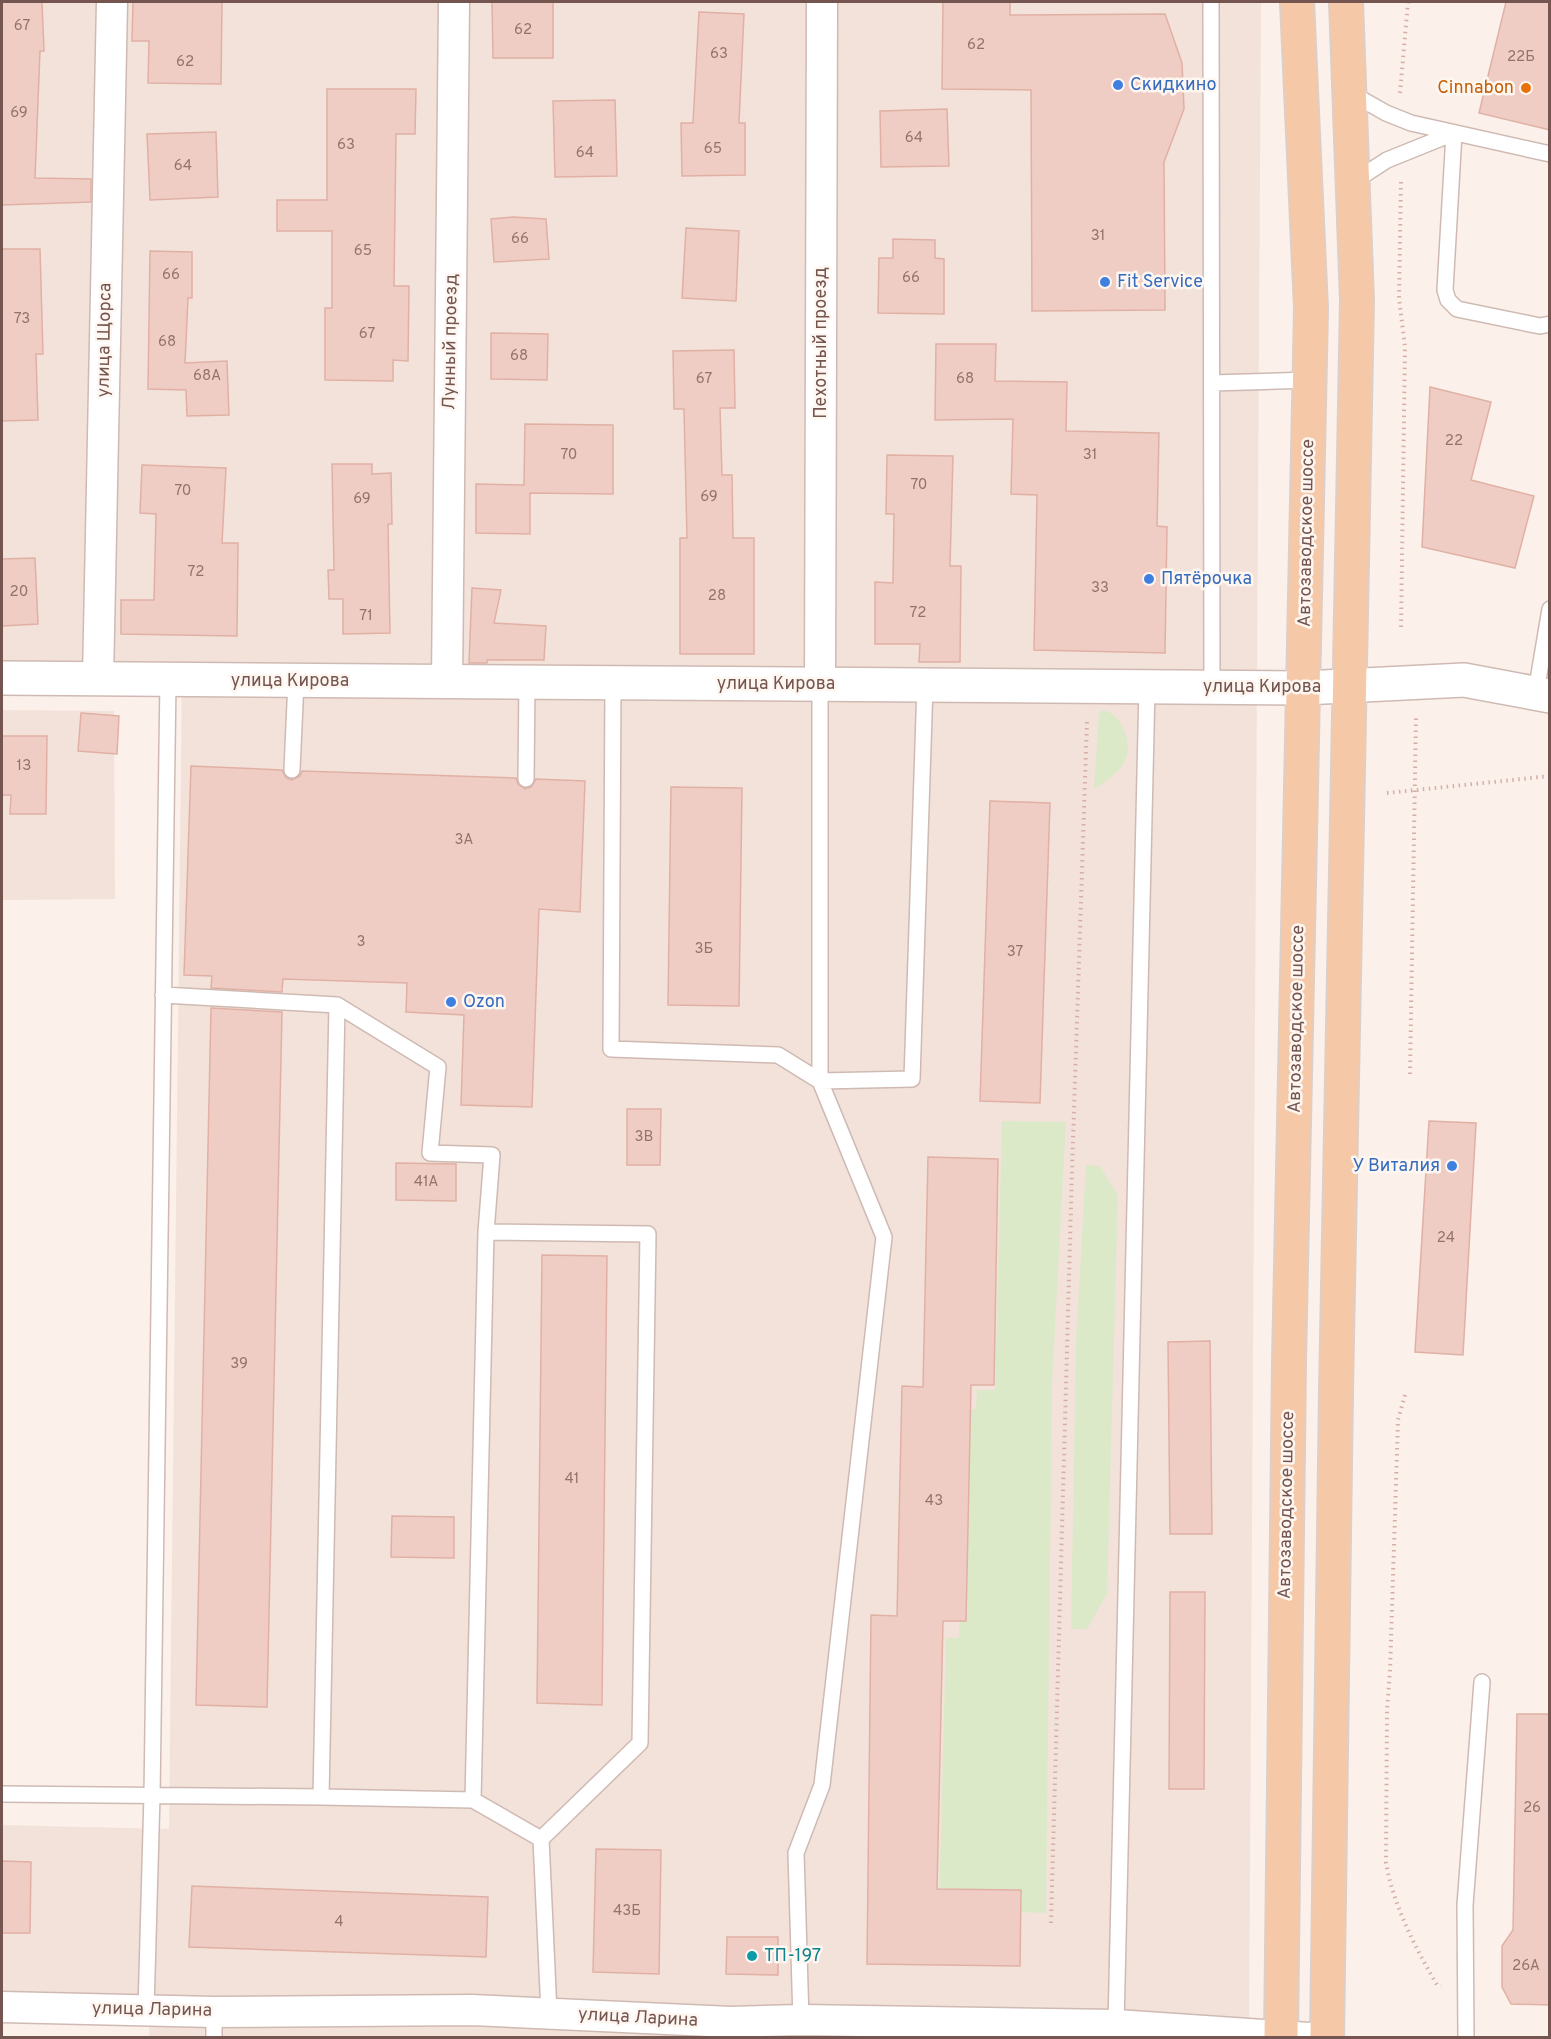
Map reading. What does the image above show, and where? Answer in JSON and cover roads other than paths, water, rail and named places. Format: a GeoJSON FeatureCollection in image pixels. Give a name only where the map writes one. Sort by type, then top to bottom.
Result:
{"type":"FeatureCollection","features":[{"type":"Feature","properties":{"kind":"main road","name":"Автозаводское шоссе"},"geometry":{"type":"LineString","coordinates":[[1290,2037],[1289,1362],[1311,309],[1297,2]]}},
{"type":"Feature","properties":{"kind":"main road"},"geometry":{"type":"LineString","coordinates":[[1327,2037],[1336,1391],[1358,301],[1346,2]]}},
{"type":"Feature","properties":{"kind":"street","name":"улица Щорса"},"geometry":{"type":"LineString","coordinates":[[98,679],[112,2]]}},
{"type":"Feature","properties":{"kind":"street","name":"Лунный проезд"},"geometry":{"type":"LineString","coordinates":[[447,682],[454,2]]}},
{"type":"Feature","properties":{"kind":"street","name":"Пехотный проезд"},"geometry":{"type":"LineString","coordinates":[[820,685],[822,2]]}},
{"type":"Feature","properties":{"kind":"street","name":"улица Кирова"},"geometry":{"type":"LineString","coordinates":[[2,678],[1304,688],[1464,680],[1543,694]]}},
{"type":"Feature","properties":{"kind":"street","name":"улица Ларина"},"geometry":{"type":"LineString","coordinates":[[2,2007],[146,2010],[214,2025],[472,2010],[549,2013],[731,2030],[801,2020],[1290,2037]]}},
{"type":"Feature","properties":{"kind":"lane"},"geometry":{"type":"LineString","coordinates":[[1211,2],[1212,687]]}},
{"type":"Feature","properties":{"kind":"lane"},"geometry":{"type":"LineString","coordinates":[[1349,92],[1386,113],[1411,123],[1550,154]]}},
{"type":"Feature","properties":{"kind":"lane"},"geometry":{"type":"LineString","coordinates":[[1353,182],[1401,153],[1455,133]]}},
{"type":"Feature","properties":{"kind":"lane"},"geometry":{"type":"LineString","coordinates":[[1455,133],[1445,290],[1448,300],[1456,309],[1540,326],[1550,324]]}},
{"type":"Feature","properties":{"kind":"lane"},"geometry":{"type":"LineString","coordinates":[[1212,383],[1310,380]]}},
{"type":"Feature","properties":{"kind":"lane"},"geometry":{"type":"LineString","coordinates":[[1543,694],[1550,609]]}},
{"type":"Feature","properties":{"kind":"lane"},"geometry":{"type":"LineString","coordinates":[[146,2010],[152,1795],[168,680]]}},
{"type":"Feature","properties":{"kind":"lane"},"geometry":{"type":"LineString","coordinates":[[292,770],[296,681]]}},
{"type":"Feature","properties":{"kind":"lane"},"geometry":{"type":"LineString","coordinates":[[526,779],[527,682]]}},
{"type":"Feature","properties":{"kind":"lane"},"geometry":{"type":"LineString","coordinates":[[613,683],[611,1049],[778,1055],[820,1081],[912,1079],[925,685]]}},
{"type":"Feature","properties":{"kind":"lane"},"geometry":{"type":"LineString","coordinates":[[801,2020],[796,1853],[822,1785],[884,1237],[820,1081],[820,685]]}},
{"type":"Feature","properties":{"kind":"lane"},"geometry":{"type":"LineString","coordinates":[[1113,2031],[1147,687]]}},
{"type":"Feature","properties":{"kind":"lane"},"geometry":{"type":"LineString","coordinates":[[163,995],[337,1005],[438,1067],[430,1153],[492,1155],[486,1232],[473,1800]]}},
{"type":"Feature","properties":{"kind":"lane"},"geometry":{"type":"LineString","coordinates":[[321,1797],[337,1005]]}},
{"type":"Feature","properties":{"kind":"lane"},"geometry":{"type":"LineString","coordinates":[[486,1232],[648,1234],[640,1743],[541,1839],[549,2013]]}},
{"type":"Feature","properties":{"kind":"lane"},"geometry":{"type":"LineString","coordinates":[[1466,2037],[1465,1905],[1482,1682]]}},
{"type":"Feature","properties":{"kind":"lane"},"geometry":{"type":"LineString","coordinates":[[2,1794],[473,1800],[541,1839]]}},
{"type":"Feature","properties":{"kind":"place","name":"Скидкино"},"geometry":{"type":"Point","coordinates":[1118,85]}},
{"type":"Feature","properties":{"kind":"place","name":"Cinnabon"},"geometry":{"type":"Point","coordinates":[1526,88]}},
{"type":"Feature","properties":{"kind":"place","name":"Fit Service"},"geometry":{"type":"Point","coordinates":[1105,282]}},
{"type":"Feature","properties":{"kind":"place","name":"Пятёрочка"},"geometry":{"type":"Point","coordinates":[1149,579]}},
{"type":"Feature","properties":{"kind":"place","name":"Ozon"},"geometry":{"type":"Point","coordinates":[451,1002]}},
{"type":"Feature","properties":{"kind":"place","name":"У Виталия"},"geometry":{"type":"Point","coordinates":[1452,1166]}},
{"type":"Feature","properties":{"kind":"place","name":"ТП-197"},"geometry":{"type":"Point","coordinates":[752,1956]}}]}
